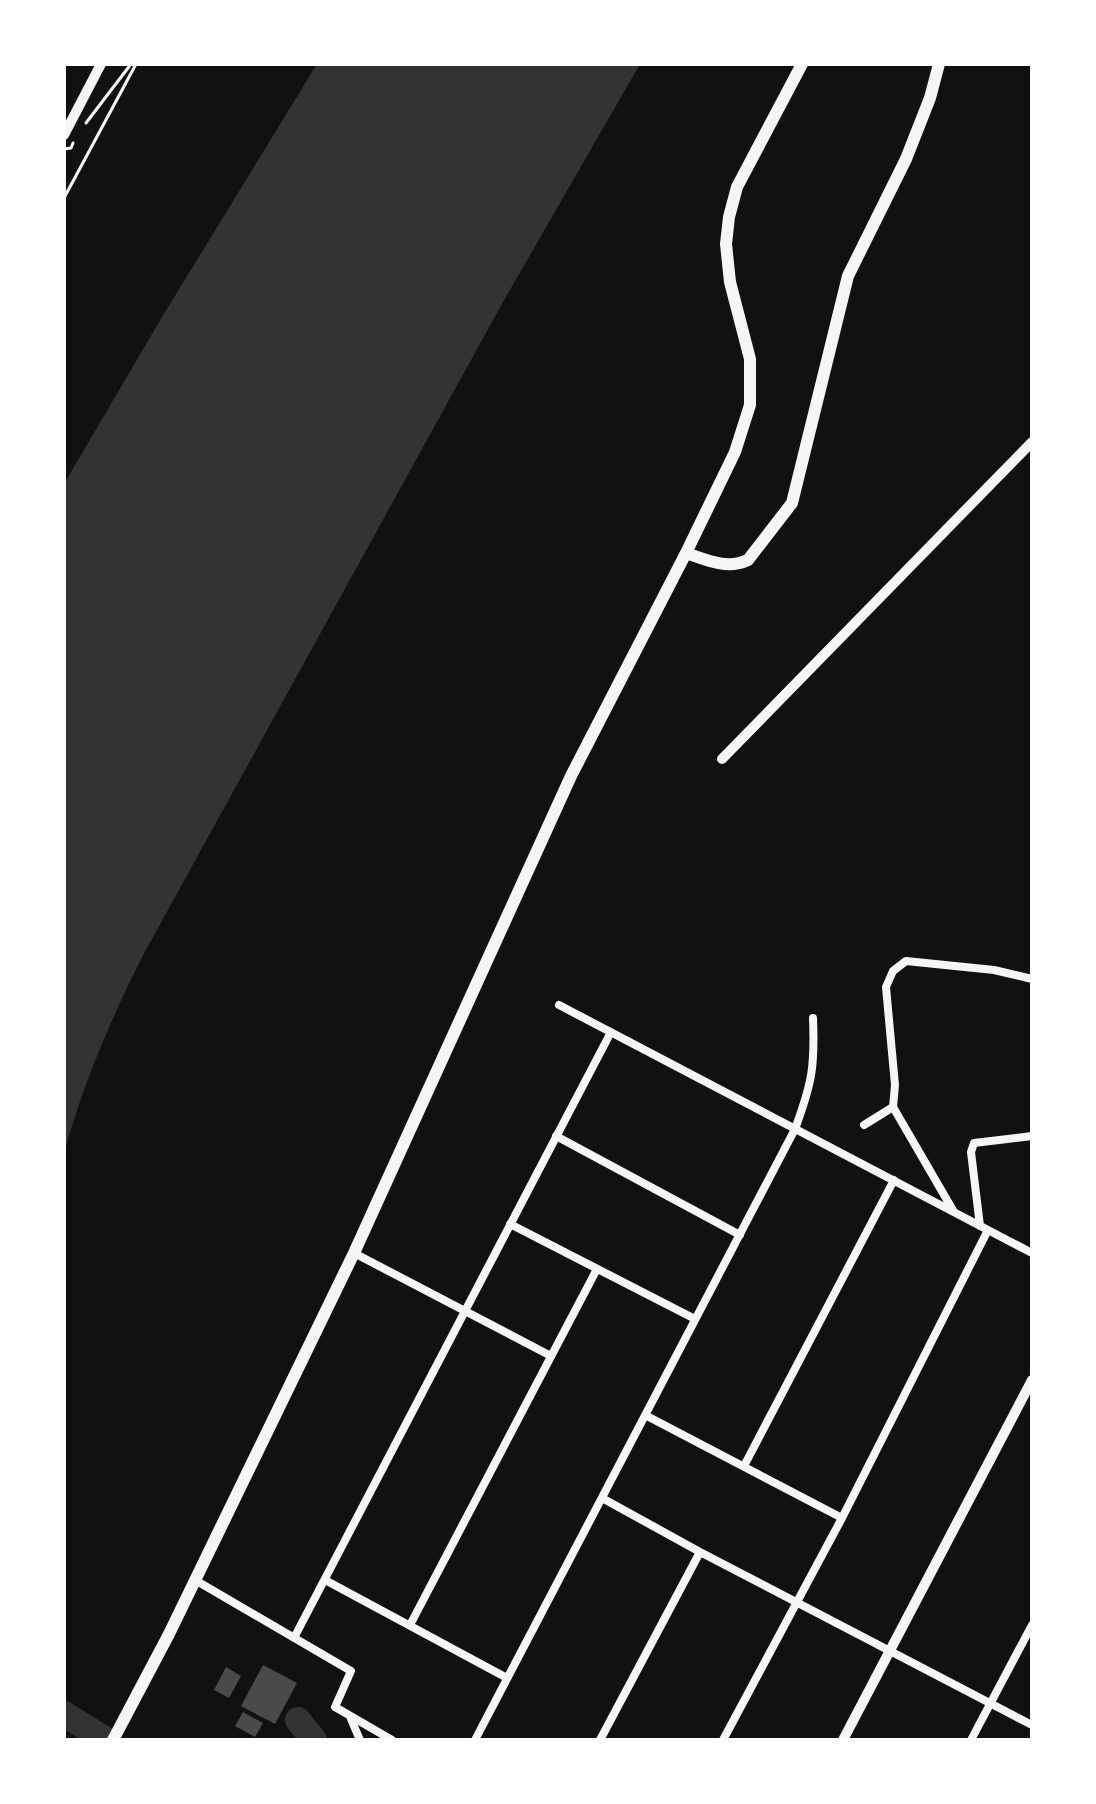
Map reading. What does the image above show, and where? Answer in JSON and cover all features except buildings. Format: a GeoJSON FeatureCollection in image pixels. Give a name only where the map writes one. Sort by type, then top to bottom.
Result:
{"type":"FeatureCollection","features":[{"type":"Feature","properties":{"kind":"main road"},"geometry":{"type":"LineString","coordinates":[[113,1740],[195,1580],[354,1253],[571,776],[735,452],[750,405],[750,359],[730,282],[726,244],[729,217],[737,187],[802,64]]}},
{"type":"Feature","properties":{"kind":"main road"},"geometry":{"type":"LineString","coordinates":[[686,553],[718,564],[737,565],[748,560],[792,503],[848,276],[906,159],[930,98],[939,64]]}},
{"type":"Feature","properties":{"kind":"street"},"geometry":{"type":"LineString","coordinates":[[64,135],[101,64]]}},
{"type":"Feature","properties":{"kind":"street"},"geometry":{"type":"LineString","coordinates":[[722,759],[1032,442]]}},
{"type":"Feature","properties":{"kind":"street"},"geometry":{"type":"LineString","coordinates":[[955,1212],[893,1107],[895,1085],[886,987],[893,971],[906,961],[994,970],[1032,979]]}},
{"type":"Feature","properties":{"kind":"street"},"geometry":{"type":"LineString","coordinates":[[559,1005],[1032,1253]]}},
{"type":"Feature","properties":{"kind":"street"},"geometry":{"type":"LineString","coordinates":[[475,1740],[795,1129],[810,1090],[815,1059],[813,1018]]}},
{"type":"Feature","properties":{"kind":"street"},"geometry":{"type":"LineString","coordinates":[[295,1636],[611,1032]]}},
{"type":"Feature","properties":{"kind":"street"},"geometry":{"type":"LineString","coordinates":[[864,1125],[893,1107]]}},
{"type":"Feature","properties":{"kind":"street"},"geometry":{"type":"LineString","coordinates":[[556,1136],[740,1235]]}},
{"type":"Feature","properties":{"kind":"street"},"geometry":{"type":"LineString","coordinates":[[723,1740],[842,1518],[984,1228],[971,1152],[974,1143],[1032,1136]]}},
{"type":"Feature","properties":{"kind":"street"},"geometry":{"type":"LineString","coordinates":[[744,1466],[894,1180]]}},
{"type":"Feature","properties":{"kind":"street"},"geometry":{"type":"LineString","coordinates":[[510,1224],[695,1319]]}},
{"type":"Feature","properties":{"kind":"street"},"geometry":{"type":"LineString","coordinates":[[354,1253],[551,1356]]}},
{"type":"Feature","properties":{"kind":"street"},"geometry":{"type":"LineString","coordinates":[[410,1625],[597,1269]]}},
{"type":"Feature","properties":{"kind":"street"},"geometry":{"type":"LineString","coordinates":[[843,1740],[1032,1380]]}},
{"type":"Feature","properties":{"kind":"street"},"geometry":{"type":"LineString","coordinates":[[645,1415],[842,1518]]}},
{"type":"Feature","properties":{"kind":"street"},"geometry":{"type":"LineString","coordinates":[[602,1498],[1032,1725]]}},
{"type":"Feature","properties":{"kind":"street"},"geometry":{"type":"LineString","coordinates":[[600,1740],[700,1552]]}},
{"type":"Feature","properties":{"kind":"street"},"geometry":{"type":"LineString","coordinates":[[195,1580],[351,1671],[335,1707],[392,1740]]}},
{"type":"Feature","properties":{"kind":"street"},"geometry":{"type":"LineString","coordinates":[[325,1580],[507,1678]]}},
{"type":"Feature","properties":{"kind":"street"},"geometry":{"type":"LineString","coordinates":[[971,1740],[1032,1625]]}},
{"type":"Feature","properties":{"kind":"street"},"geometry":{"type":"LineString","coordinates":[[351,1717],[360,1740]]}},
{"type":"Feature","properties":{"kind":"path"},"geometry":{"type":"LineString","coordinates":[[64,149],[71,148],[94,109],[133,64]]}},
{"type":"Feature","properties":{"kind":"path"},"geometry":{"type":"LineString","coordinates":[[64,198],[133,64]]}},
{"type":"Feature","properties":{"kind":"shaded area"},"geometry":{"type":"Polygon","coordinates":[[[317,64],[640,64],[503,302],[142,957],[98,1053],[64,1153],[64,484],[317,64]]]}},
{"type":"Feature","properties":{"kind":"waterway"},"geometry":{"type":"LineString","coordinates":[[64,1714],[106,1740]]}},
{"type":"Feature","properties":{"kind":"waterway"},"geometry":{"type":"LineString","coordinates":[[298,1720],[314,1740]]}}]}
